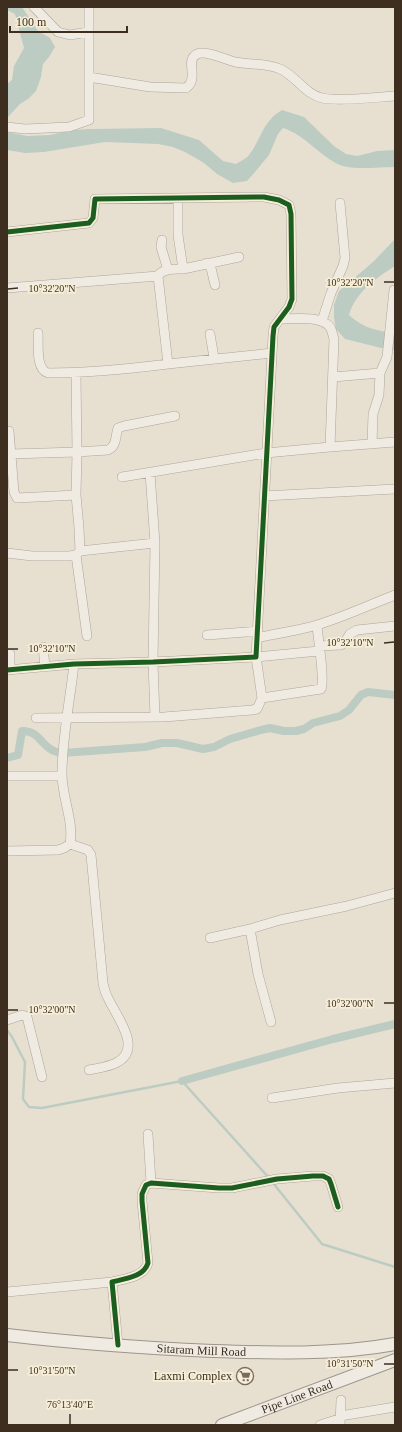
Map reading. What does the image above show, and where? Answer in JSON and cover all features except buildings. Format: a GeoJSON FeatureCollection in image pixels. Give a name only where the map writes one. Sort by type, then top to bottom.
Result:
{"type":"FeatureCollection","features":[{"type":"Feature","properties":{"kind":"main road","name":"Sitaram Mill Road"},"geometry":{"type":"LineString","coordinates":[[7,1335],[65,1342],[166,1349],[267,1353],[323,1352],[379,1347],[395,1344]]}},
{"type":"Feature","properties":{"kind":"main road","name":"Pipe Line Road"},"geometry":{"type":"LineString","coordinates":[[222,1425],[395,1360]]}},
{"type":"Feature","properties":{"kind":"street"},"geometry":{"type":"LineString","coordinates":[[34,7],[58,32],[70,35],[88,32]]}},
{"type":"Feature","properties":{"kind":"street"},"geometry":{"type":"LineString","coordinates":[[7,127],[25,129],[69,127],[89,120],[89,7]]}},
{"type":"Feature","properties":{"kind":"street"},"geometry":{"type":"LineString","coordinates":[[89,77],[150,86],[186,88],[192,82],[191,62],[193,58],[200,53],[237,62],[277,68],[290,76],[314,96],[321,98],[344,99],[395,96]]}},
{"type":"Feature","properties":{"kind":"street"},"geometry":{"type":"LineString","coordinates":[[7,232],[90,223],[93,218],[95,199],[264,197],[279,200],[289,205],[291,214],[292,299],[281,319],[274,327],[272,352],[256,656],[262,698],[257,709],[155,717],[36,718]]}},
{"type":"Feature","properties":{"kind":"street"},"geometry":{"type":"LineString","coordinates":[[178,198],[178,235],[183,269]]}},
{"type":"Feature","properties":{"kind":"street"},"geometry":{"type":"LineString","coordinates":[[322,321],[345,258],[340,203]]}},
{"type":"Feature","properties":{"kind":"street"},"geometry":{"type":"LineString","coordinates":[[162,240],[161,247],[168,270]]}},
{"type":"Feature","properties":{"kind":"street"},"geometry":{"type":"LineString","coordinates":[[168,364],[158,276],[160,272],[183,269],[239,257]]}},
{"type":"Feature","properties":{"kind":"street"},"geometry":{"type":"LineString","coordinates":[[207,263],[211,268],[215,285]]}},
{"type":"Feature","properties":{"kind":"street"},"geometry":{"type":"LineString","coordinates":[[7,288],[158,276]]}},
{"type":"Feature","properties":{"kind":"street"},"geometry":{"type":"LineString","coordinates":[[372,444],[373,414],[379,394],[380,373],[388,357],[392,329],[394,290]]}},
{"type":"Feature","properties":{"kind":"street"},"geometry":{"type":"LineString","coordinates":[[281,319],[322,321],[330,327],[334,339],[330,447]]}},
{"type":"Feature","properties":{"kind":"street"},"geometry":{"type":"LineString","coordinates":[[38,333],[41,369],[48,373],[123,370],[272,352]]}},
{"type":"Feature","properties":{"kind":"street"},"geometry":{"type":"LineString","coordinates":[[210,334],[214,358]]}},
{"type":"Feature","properties":{"kind":"street"},"geometry":{"type":"LineString","coordinates":[[76,373],[76,495],[79,528],[78,553],[87,636]]}},
{"type":"Feature","properties":{"kind":"street"},"geometry":{"type":"LineString","coordinates":[[333,377],[380,373]]}},
{"type":"Feature","properties":{"kind":"street"},"geometry":{"type":"LineString","coordinates":[[11,454],[108,450],[112,448],[115,442],[118,428],[174,416]]}},
{"type":"Feature","properties":{"kind":"street"},"geometry":{"type":"LineString","coordinates":[[9,431],[14,492],[17,498],[76,495]]}},
{"type":"Feature","properties":{"kind":"street"},"geometry":{"type":"LineString","coordinates":[[122,477],[266,453],[395,442]]}},
{"type":"Feature","properties":{"kind":"street"},"geometry":{"type":"LineString","coordinates":[[150,473],[155,543],[153,662],[155,717]]}},
{"type":"Feature","properties":{"kind":"street"},"geometry":{"type":"LineString","coordinates":[[264,496],[395,489]]}},
{"type":"Feature","properties":{"kind":"street"},"geometry":{"type":"LineString","coordinates":[[7,553],[32,556],[78,553],[155,543]]}},
{"type":"Feature","properties":{"kind":"street"},"geometry":{"type":"LineString","coordinates":[[207,635],[257,635],[279,633],[317,626],[395,595]]}},
{"type":"Feature","properties":{"kind":"street"},"geometry":{"type":"LineString","coordinates":[[262,698],[321,689],[322,683],[317,626]]}},
{"type":"Feature","properties":{"kind":"street"},"geometry":{"type":"LineString","coordinates":[[10,654],[9,669],[74,664],[153,662],[256,656],[341,645],[350,634],[357,630],[395,626]]}},
{"type":"Feature","properties":{"kind":"street"},"geometry":{"type":"LineString","coordinates":[[43,647],[46,667]]}},
{"type":"Feature","properties":{"kind":"street"},"geometry":{"type":"LineString","coordinates":[[70,844],[71,834],[62,776],[63,753],[74,664]]}},
{"type":"Feature","properties":{"kind":"street"},"geometry":{"type":"LineString","coordinates":[[7,776],[62,776]]}},
{"type":"Feature","properties":{"kind":"street"},"geometry":{"type":"LineString","coordinates":[[7,851],[58,850],[70,844]]}},
{"type":"Feature","properties":{"kind":"street"},"geometry":{"type":"LineString","coordinates":[[70,844],[88,850],[90,855],[103,983],[107,996],[126,1033],[129,1044],[126,1054],[118,1062],[106,1067],[89,1070]]}},
{"type":"Feature","properties":{"kind":"street"},"geometry":{"type":"LineString","coordinates":[[210,938],[250,930],[280,920],[395,894]]}},
{"type":"Feature","properties":{"kind":"street"},"geometry":{"type":"LineString","coordinates":[[250,930],[258,974],[271,1022]]}},
{"type":"Feature","properties":{"kind":"street"},"geometry":{"type":"LineString","coordinates":[[7,1020],[22,1015],[27,1017],[42,1077]]}},
{"type":"Feature","properties":{"kind":"street"},"geometry":{"type":"LineString","coordinates":[[272,1098],[338,1088],[395,1083]]}},
{"type":"Feature","properties":{"kind":"street"},"geometry":{"type":"LineString","coordinates":[[148,1134],[151,1183]]}},
{"type":"Feature","properties":{"kind":"street"},"geometry":{"type":"LineString","coordinates":[[7,1292],[112,1282],[137,1275],[147,1268],[148,1263],[142,1194],[144,1188],[151,1183],[232,1188],[277,1179],[323,1176],[329,1179],[338,1207]]}},
{"type":"Feature","properties":{"kind":"street"},"geometry":{"type":"LineString","coordinates":[[112,1282],[118,1345]]}},
{"type":"Feature","properties":{"kind":"street"},"geometry":{"type":"LineString","coordinates":[[340,1420],[341,1400]]}},
{"type":"Feature","properties":{"kind":"street"},"geometry":{"type":"LineString","coordinates":[[320,1425],[395,1407]]}},
{"type":"Feature","properties":{"kind":"shaded area"},"geometry":{"type":"Polygon","coordinates":[[[7,7],[22,7],[38,31],[50,38],[55,47],[43,64],[41,77],[36,91],[20,104],[7,118],[7,84],[12,80],[14,66],[24,48],[15,14],[7,10],[7,7]]]}},
{"type":"Feature","properties":{"kind":"shaded area"},"geometry":{"type":"Polygon","coordinates":[[[282,110],[304,117],[334,146],[346,154],[357,156],[377,151],[395,150],[395,167],[362,168],[343,166],[328,159],[299,136],[283,128],[278,134],[269,155],[247,181],[233,183],[185,152],[173,147],[158,144],[105,142],[44,152],[25,153],[7,150],[7,132],[27,136],[50,135],[73,130],[161,128],[199,140],[223,161],[236,164],[249,155],[266,125],[282,110]]]}},
{"type":"Feature","properties":{"kind":"shaded area"},"geometry":{"type":"Polygon","coordinates":[[[395,239],[395,266],[374,281],[361,293],[349,315],[370,328],[395,333],[395,350],[345,339],[336,329],[334,317],[334,305],[339,291],[373,262],[395,239]]]}},
{"type":"Feature","properties":{"kind":"waterway"},"geometry":{"type":"LineString","coordinates":[[7,758],[18,755],[22,731],[33,733],[49,748],[56,752],[62,753],[145,747],[162,743],[177,743],[203,749],[214,747],[230,739],[270,728],[284,731],[304,729],[313,723],[340,716],[349,710],[361,695],[368,692],[395,695]]}},
{"type":"Feature","properties":{"kind":"waterway"},"geometry":{"type":"LineString","coordinates":[[182,1081],[333,1039],[395,1024]]}},
{"type":"Feature","properties":{"kind":"waterway"},"geometry":{"type":"LineString","coordinates":[[7,1030],[25,1062],[23,1099],[29,1107],[42,1108],[182,1081],[270,1179]]}},
{"type":"Feature","properties":{"kind":"waterway"},"geometry":{"type":"LineString","coordinates":[[273,1183],[322,1244],[395,1267]]}},
{"type":"Feature","properties":{"kind":"cycle path"},"geometry":{"type":"LineString","coordinates":[[7,232],[89,223],[93,218],[95,199],[264,197],[279,200],[289,205],[291,214],[292,299],[289,307],[274,327],[273,336],[256,657],[74,664],[7,670]]}},
{"type":"Feature","properties":{"kind":"cycle path"},"geometry":{"type":"LineString","coordinates":[[118,1345],[112,1282],[133,1277],[146,1268],[148,1263],[142,1201],[142,1194],[146,1185],[151,1183],[232,1188],[277,1179],[323,1176],[329,1179],[338,1207]]}},
{"type":"Feature","properties":{"kind":"place","name":"Laxmi Complex"},"geometry":{"type":"Point","coordinates":[245,1376]}}]}
